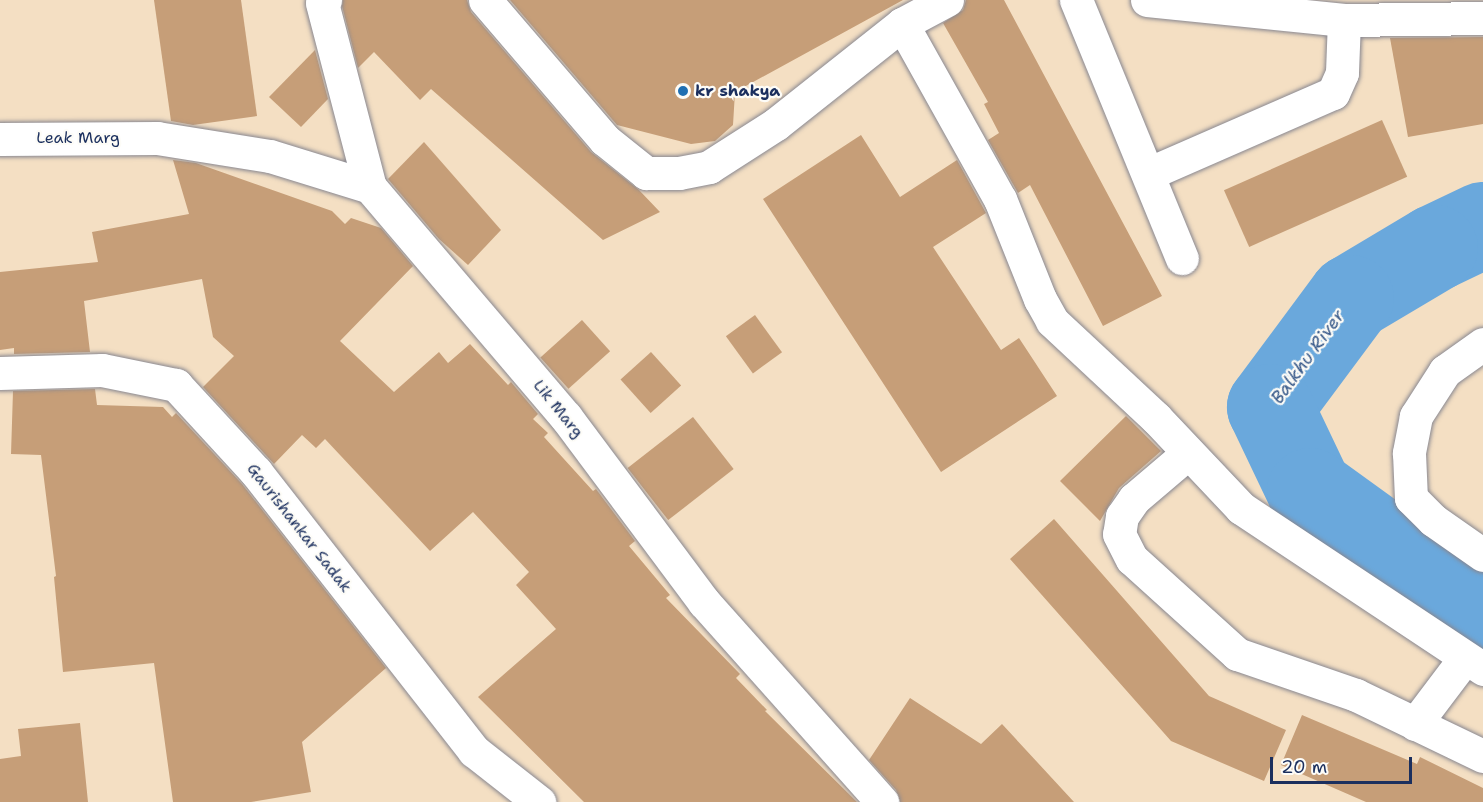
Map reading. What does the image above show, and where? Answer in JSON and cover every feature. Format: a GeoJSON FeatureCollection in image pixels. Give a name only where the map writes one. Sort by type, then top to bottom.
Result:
{"type":"FeatureCollection","features":[{"type":"Feature","properties":{"kind":"street"},"geometry":{"type":"LineString","coordinates":[[325,0],[322,3],[370,187]]}},
{"type":"Feature","properties":{"kind":"street"},"geometry":{"type":"LineString","coordinates":[[485,0],[606,140],[646,173],[679,173],[709,167],[776,124],[902,24],[947,0]]}},
{"type":"Feature","properties":{"kind":"street"},"geometry":{"type":"LineString","coordinates":[[1077,0],[1182,258]]}},
{"type":"Feature","properties":{"kind":"street"},"geometry":{"type":"LineString","coordinates":[[1147,0],[1344,20],[1483,18]]}},
{"type":"Feature","properties":{"kind":"street"},"geometry":{"type":"LineString","coordinates":[[1148,174],[1333,93],[1342,73],[1344,20]]}},
{"type":"Feature","properties":{"kind":"street"},"geometry":{"type":"LineString","coordinates":[[902,24],[1000,199],[1040,299],[1052,321],[1156,418],[1241,508],[1474,663],[1415,724]]}},
{"type":"Feature","properties":{"kind":"street","name":"Leak Marg"},"geometry":{"type":"LineString","coordinates":[[0,139],[157,138],[270,156],[370,187]]}},
{"type":"Feature","properties":{"kind":"street","name":"Lik Marg"},"geometry":{"type":"LineString","coordinates":[[370,187],[566,417],[704,602],[882,802]]}},
{"type":"Feature","properties":{"kind":"street"},"geometry":{"type":"LineString","coordinates":[[1483,344],[1445,371],[1416,416],[1409,453],[1411,498],[1433,520],[1483,555]]}},
{"type":"Feature","properties":{"kind":"street","name":"Gaurishankar Sadak"},"geometry":{"type":"LineString","coordinates":[[0,373],[102,370],[176,385],[256,472],[474,751],[539,802]]}},
{"type":"Feature","properties":{"kind":"street"},"geometry":{"type":"LineString","coordinates":[[1188,453],[1134,499],[1122,516],[1119,534],[1132,559],[1237,654],[1356,695],[1483,756]]}},
{"type":"Feature","properties":{"kind":"building"},"geometry":{"type":"Polygon","coordinates":[[[154,0],[241,0],[257,116],[193,125],[171,121],[154,0]]]}},
{"type":"Feature","properties":{"kind":"building"},"geometry":{"type":"Polygon","coordinates":[[[343,0],[467,0],[471,12],[591,152],[639,190],[660,212],[603,240],[431,89],[420,100],[374,52],[358,68],[342,6],[343,0]]]}},
{"type":"Feature","properties":{"kind":"building"},"geometry":{"type":"Polygon","coordinates":[[[510,0],[903,0],[735,92],[733,125],[715,141],[691,144],[617,125],[510,0]]]}},
{"type":"Feature","properties":{"kind":"building"},"geometry":{"type":"Polygon","coordinates":[[[966,0],[1004,0],[1162,296],[1103,326],[1030,185],[1018,193],[988,140],[999,133],[984,104],[988,102],[943,23],[963,10],[966,0]]]}},
{"type":"Feature","properties":{"kind":"building"},"geometry":{"type":"Polygon","coordinates":[[[1483,37],[1483,124],[1408,137],[1390,38],[1483,37]]]}},
{"type":"Feature","properties":{"kind":"building"},"geometry":{"type":"Polygon","coordinates":[[[315,50],[328,99],[301,127],[269,97],[315,50]]]}},
{"type":"Feature","properties":{"kind":"building"},"geometry":{"type":"Polygon","coordinates":[[[1382,120],[1407,177],[1249,247],[1224,190],[1382,120]]]}},
{"type":"Feature","properties":{"kind":"building"},"geometry":{"type":"Polygon","coordinates":[[[861,135],[900,197],[957,160],[986,213],[933,247],[1001,350],[1019,338],[1057,396],[941,472],[763,199],[861,135]]]}},
{"type":"Feature","properties":{"kind":"building"},"geometry":{"type":"Polygon","coordinates":[[[424,142],[501,230],[468,265],[439,239],[388,179],[424,142]]]}},
{"type":"Feature","properties":{"kind":"building"},"geometry":{"type":"Polygon","coordinates":[[[173,160],[196,163],[332,211],[345,224],[351,218],[381,228],[413,266],[340,341],[394,392],[439,352],[448,363],[470,344],[508,385],[511,382],[538,414],[533,419],[548,433],[544,437],[593,491],[596,489],[635,541],[629,546],[670,595],[666,598],[740,674],[736,678],[767,710],[765,711],[857,802],[584,802],[478,697],[556,629],[516,585],[529,572],[473,512],[430,551],[325,439],[316,448],[302,435],[274,464],[203,387],[234,356],[213,337],[202,279],[84,301],[90,352],[14,354],[14,348],[0,350],[0,272],[98,262],[92,232],[189,214],[173,160]]]}},
{"type":"Feature","properties":{"kind":"building"},"geometry":{"type":"Polygon","coordinates":[[[755,315],[782,352],[753,373],[726,336],[755,315]]]}},
{"type":"Feature","properties":{"kind":"building"},"geometry":{"type":"Polygon","coordinates":[[[582,320],[610,351],[568,389],[540,357],[582,320]]]}},
{"type":"Feature","properties":{"kind":"building"},"geometry":{"type":"Polygon","coordinates":[[[651,352],[681,385],[651,413],[621,379],[651,352]]]}},
{"type":"Feature","properties":{"kind":"building"},"geometry":{"type":"Polygon","coordinates":[[[95,389],[97,405],[163,407],[172,417],[176,413],[242,484],[386,668],[302,742],[311,792],[251,802],[173,802],[154,663],[63,672],[54,577],[56,576],[41,455],[11,454],[13,391],[95,389]]]}},
{"type":"Feature","properties":{"kind":"building"},"geometry":{"type":"Polygon","coordinates":[[[1126,416],[1161,451],[1119,488],[1100,521],[1060,481],[1126,416]]]}},
{"type":"Feature","properties":{"kind":"building"},"geometry":{"type":"Polygon","coordinates":[[[693,417],[734,469],[668,520],[628,468],[693,417]]]}},
{"type":"Feature","properties":{"kind":"building"},"geometry":{"type":"Polygon","coordinates":[[[1054,519],[1209,696],[1286,730],[1264,781],[1171,741],[1010,559],[1054,519]]]}},
{"type":"Feature","properties":{"kind":"building"},"geometry":{"type":"Polygon","coordinates":[[[910,698],[981,744],[1002,724],[1074,802],[900,802],[896,790],[869,760],[910,698]]]}},
{"type":"Feature","properties":{"kind":"building"},"geometry":{"type":"Polygon","coordinates":[[[1302,715],[1417,764],[1420,757],[1483,788],[1483,802],[1366,802],[1281,765],[1302,715]]]}},
{"type":"Feature","properties":{"kind":"building"},"geometry":{"type":"Polygon","coordinates":[[[80,723],[88,802],[0,802],[0,759],[21,756],[18,729],[80,723]]]}},
{"type":"Feature","properties":{"kind":"waterway","name":"Balkhu River"},"geometry":{"type":"LineString","coordinates":[[1483,225],[1435,248],[1351,298],[1270,407],[1310,491],[1483,616]]}},
{"type":"Feature","properties":{"kind":"place","name":"kr shakya"},"geometry":{"type":"Point","coordinates":[683,91]}}]}
